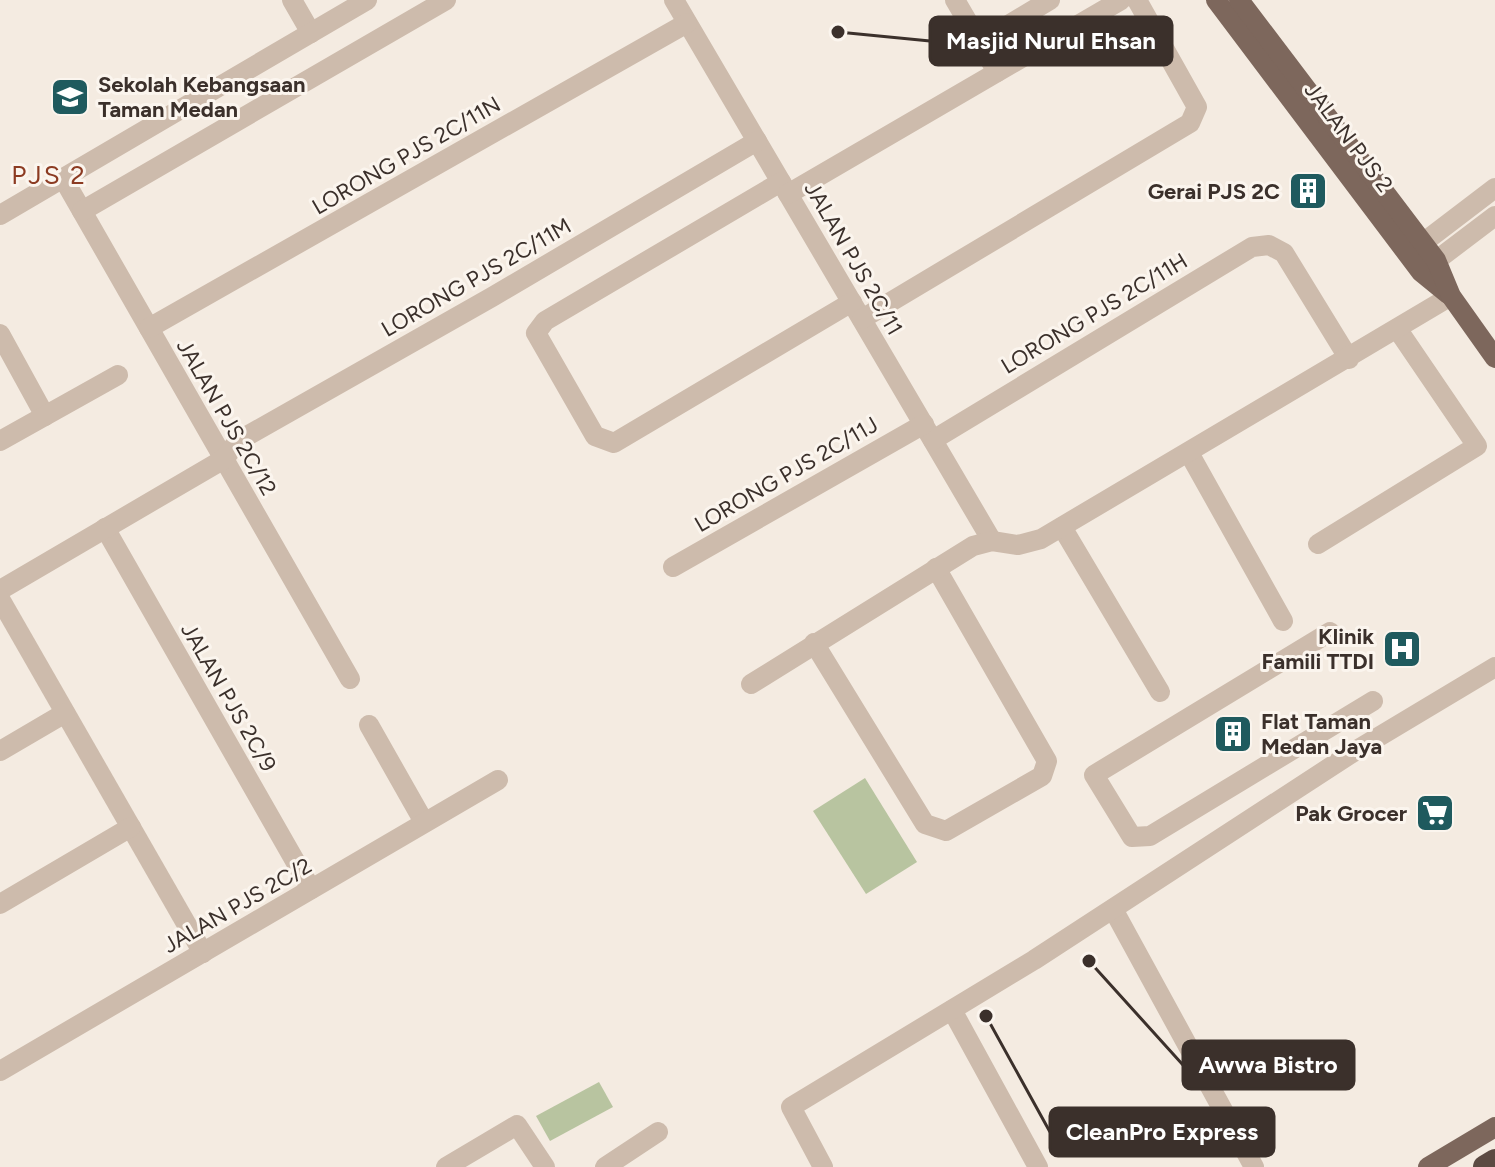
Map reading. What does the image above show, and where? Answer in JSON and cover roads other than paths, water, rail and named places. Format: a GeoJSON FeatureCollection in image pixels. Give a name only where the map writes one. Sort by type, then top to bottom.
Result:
{"type":"FeatureCollection","features":[{"type":"Feature","properties":{"kind":"highway"},"geometry":{"type":"LineString","coordinates":[[1485,1167],[1495,1161]]}},
{"type":"Feature","properties":{"kind":"main road","name":"JALAN PJS 2"},"geometry":{"type":"LineString","coordinates":[[1216,0],[1415,248],[1495,358]]}},
{"type":"Feature","properties":{"kind":"main road","name":"JALAN PJS 2"},"geometry":{"type":"LineString","coordinates":[[1239,0],[1415,248]]}},
{"type":"Feature","properties":{"kind":"main road"},"geometry":{"type":"LineString","coordinates":[[1428,1167],[1495,1127]]}},
{"type":"Feature","properties":{"kind":"street"},"geometry":{"type":"LineString","coordinates":[[292,0],[311,33]]}},
{"type":"Feature","properties":{"kind":"street"},"geometry":{"type":"LineString","coordinates":[[0,215],[367,0]]}},
{"type":"Feature","properties":{"kind":"street"},"geometry":{"type":"LineString","coordinates":[[82,211],[446,0]]}},
{"type":"Feature","properties":{"kind":"street","name":"JALAN PJS 2C/11"},"geometry":{"type":"LineString","coordinates":[[674,0],[992,541]]}},
{"type":"Feature","properties":{"kind":"street"},"geometry":{"type":"LineString","coordinates":[[955,0],[997,72]]}},
{"type":"Feature","properties":{"kind":"street"},"geometry":{"type":"LineString","coordinates":[[980,42],[1050,0]]}},
{"type":"Feature","properties":{"kind":"street"},"geometry":{"type":"LineString","coordinates":[[1121,0],[997,72],[545,321],[536,333],[595,436],[614,443],[1043,211],[1190,123],[1197,107],[1137,0]]}},
{"type":"Feature","properties":{"kind":"street","name":"LORONG PJS 2C/11N"},"geometry":{"type":"LineString","coordinates":[[149,328],[687,23]]}},
{"type":"Feature","properties":{"kind":"street","name":"LORONG PJS 2C/11M"},"geometry":{"type":"LineString","coordinates":[[0,590],[224,459],[238,441],[492,297],[757,141]]}},
{"type":"Feature","properties":{"kind":"street","name":"JALAN PJS 2C/12"},"geometry":{"type":"LineString","coordinates":[[63,178],[350,679]]}},
{"type":"Feature","properties":{"kind":"street"},"geometry":{"type":"LineString","coordinates":[[1415,248],[1495,188]]}},
{"type":"Feature","properties":{"kind":"street"},"geometry":{"type":"LineString","coordinates":[[1429,266],[1495,216]]}},
{"type":"Feature","properties":{"kind":"street","name":"LORONG PJS 2C/11H"},"geometry":{"type":"LineString","coordinates":[[928,432],[1252,247],[1269,245],[1284,253],[1349,359]]}},
{"type":"Feature","properties":{"kind":"street"},"geometry":{"type":"LineString","coordinates":[[751,684],[973,546],[992,541],[1018,545],[1041,539],[1451,296]]}},
{"type":"Feature","properties":{"kind":"street"},"geometry":{"type":"LineString","coordinates":[[1318,544],[1477,446],[1398,330]]}},
{"type":"Feature","properties":{"kind":"street"},"geometry":{"type":"LineString","coordinates":[[0,334],[45,416]]}},
{"type":"Feature","properties":{"kind":"street"},"geometry":{"type":"LineString","coordinates":[[0,441],[118,375]]}},
{"type":"Feature","properties":{"kind":"street","name":"LORONG PJS 2C/11J"},"geometry":{"type":"LineString","coordinates":[[673,567],[928,432]]}},
{"type":"Feature","properties":{"kind":"street"},"geometry":{"type":"LineString","coordinates":[[1189,453],[1283,621]]}},
{"type":"Feature","properties":{"kind":"street"},"geometry":{"type":"LineString","coordinates":[[1062,527],[1160,692]]}},
{"type":"Feature","properties":{"kind":"street","name":"JALAN PJS 2C/9"},"geometry":{"type":"LineString","coordinates":[[105,528],[311,889]]}},
{"type":"Feature","properties":{"kind":"street"},"geometry":{"type":"LineString","coordinates":[[814,643],[925,824],[946,831],[1042,776],[1047,761],[936,568]]}},
{"type":"Feature","properties":{"kind":"street"},"geometry":{"type":"LineString","coordinates":[[0,599],[203,953]]}},
{"type":"Feature","properties":{"kind":"street"},"geometry":{"type":"LineString","coordinates":[[1330,632],[1094,775],[1132,837],[1150,836],[1373,701]]}},
{"type":"Feature","properties":{"kind":"street"},"geometry":{"type":"LineString","coordinates":[[823,1167],[791,1107],[952,1010],[1355,751],[1495,667]]}},
{"type":"Feature","properties":{"kind":"street"},"geometry":{"type":"LineString","coordinates":[[0,751],[65,713]]}},
{"type":"Feature","properties":{"kind":"street"},"geometry":{"type":"LineString","coordinates":[[369,725],[424,822]]}},
{"type":"Feature","properties":{"kind":"street","name":"JALAN PJS 2C/2"},"geometry":{"type":"LineString","coordinates":[[0,1071],[498,780]]}},
{"type":"Feature","properties":{"kind":"street"},"geometry":{"type":"LineString","coordinates":[[0,904],[131,827]]}},
{"type":"Feature","properties":{"kind":"street"},"geometry":{"type":"LineString","coordinates":[[1113,909],[1254,1167]]}},
{"type":"Feature","properties":{"kind":"street"},"geometry":{"type":"LineString","coordinates":[[952,1010],[1038,1167]]}},
{"type":"Feature","properties":{"kind":"street"},"geometry":{"type":"LineString","coordinates":[[446,1167],[517,1125],[545,1167]]}},
{"type":"Feature","properties":{"kind":"street"},"geometry":{"type":"LineString","coordinates":[[605,1167],[658,1132]]}},
{"type":"Feature","properties":{"kind":"place","name":"Masjid Nurul Ehsan"},"geometry":{"type":"Point","coordinates":[838,32]}},
{"type":"Feature","properties":{"kind":"place","name":"Sekolah Kebangsaan Taman Medan"},"geometry":{"type":"Point","coordinates":[70,97]}},
{"type":"Feature","properties":{"kind":"place","name":"Gerai PJS 2C"},"geometry":{"type":"Point","coordinates":[1308,191]}},
{"type":"Feature","properties":{"kind":"place","name":"Klinik Famili TTDI"},"geometry":{"type":"Point","coordinates":[1402,649]}},
{"type":"Feature","properties":{"kind":"place","name":"Flat Taman Medan Jaya"},"geometry":{"type":"Point","coordinates":[1233,734]}},
{"type":"Feature","properties":{"kind":"place","name":"Pak Grocer"},"geometry":{"type":"Point","coordinates":[1435,813]}},
{"type":"Feature","properties":{"kind":"place","name":"Awwa Bistro"},"geometry":{"type":"Point","coordinates":[1089,961]}},
{"type":"Feature","properties":{"kind":"place","name":"CleanPro Express"},"geometry":{"type":"Point","coordinates":[986,1016]}},
{"type":"Feature","properties":{"kind":"district","name":"PJS 2"},"geometry":{"type":"Point","coordinates":[49,175]}}]}
